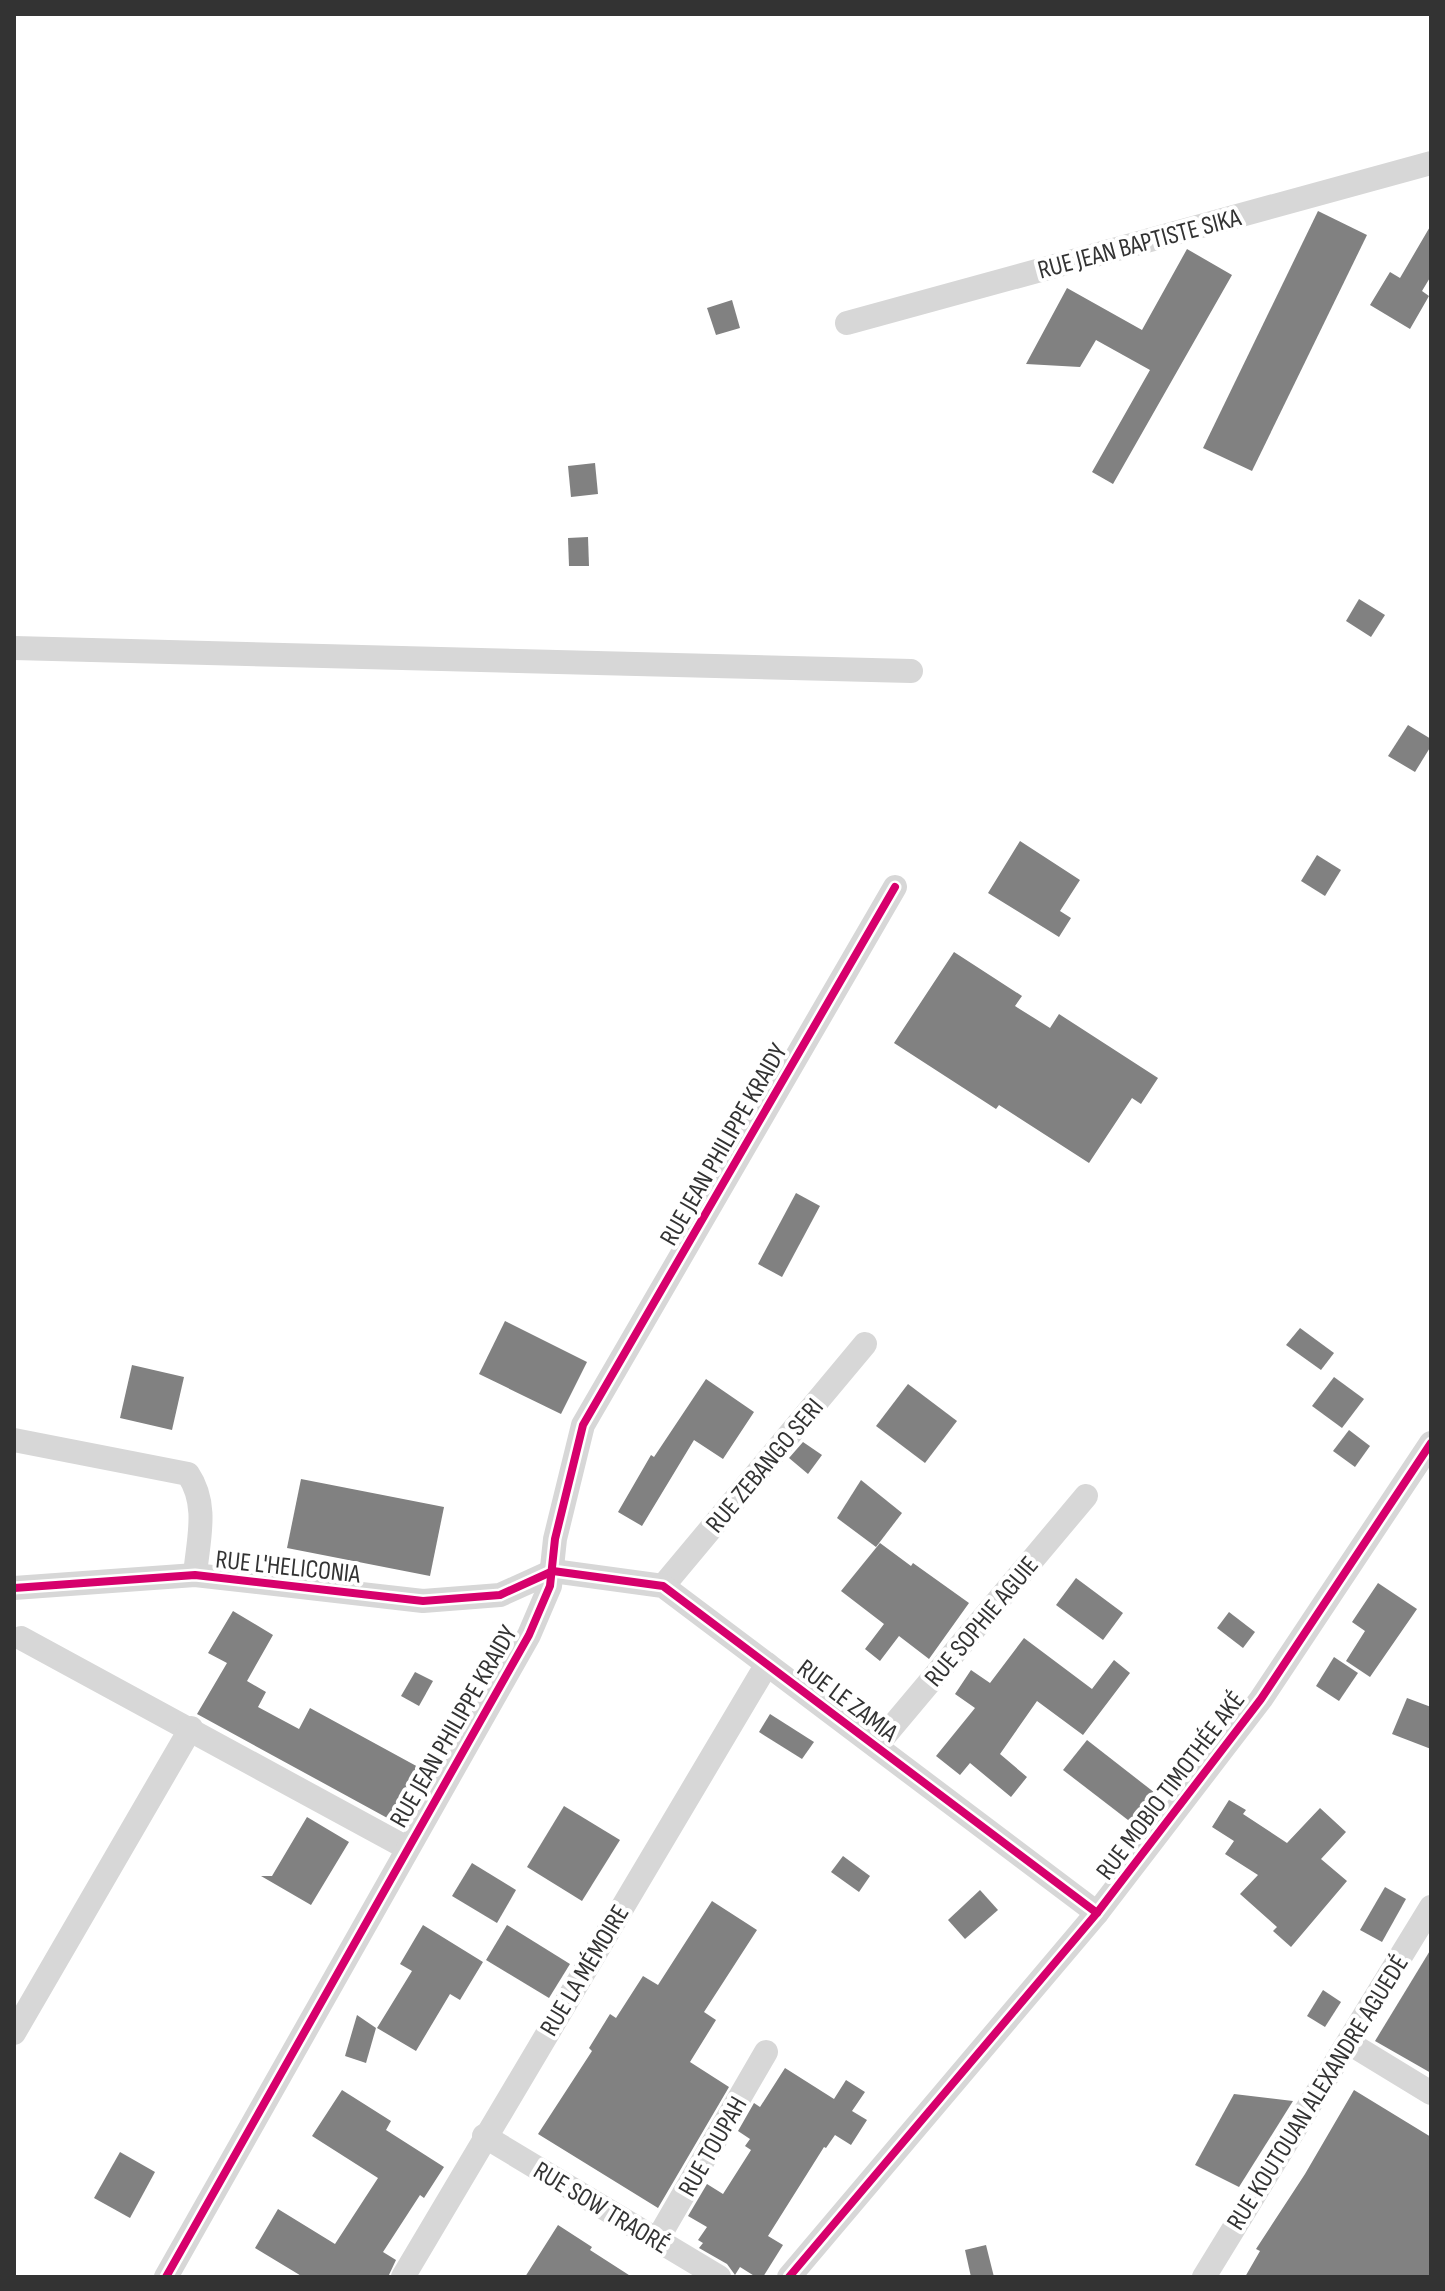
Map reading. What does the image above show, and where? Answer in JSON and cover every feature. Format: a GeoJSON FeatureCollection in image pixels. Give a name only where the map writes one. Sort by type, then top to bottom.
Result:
{"type":"FeatureCollection","features":[{"type":"Feature","properties":{"kind":"street","name":"RUE JEAN BAPTISTE SIKA"},"geometry":{"type":"LineString","coordinates":[[847,323],[1431,163]]}},
{"type":"Feature","properties":{"kind":"street"},"geometry":{"type":"LineString","coordinates":[[14,648],[911,671]]}},
{"type":"Feature","properties":{"kind":"street","name":"RUE JEAN PHILIPPE KRAIDY"},"geometry":{"type":"LineString","coordinates":[[166,2277],[529,1635],[550,1586],[555,1539],[583,1425],[895,887]]}},
{"type":"Feature","properties":{"kind":"street","name":"RUE ZEBANGO SERI"},"geometry":{"type":"LineString","coordinates":[[663,1586],[865,1344]]}},
{"type":"Feature","properties":{"kind":"street"},"geometry":{"type":"LineString","coordinates":[[14,1440],[188,1474],[197,1488],[201,1503],[195,1575]]}},
{"type":"Feature","properties":{"kind":"street","name":"RUE MOBIO TIMOTHÉE AKÉ"},"geometry":{"type":"LineString","coordinates":[[789,2277],[1097,1913],[1261,1699],[1431,1443]]}},
{"type":"Feature","properties":{"kind":"street","name":"RUE SOPHIE AGUIE"},"geometry":{"type":"LineString","coordinates":[[876,1746],[1086,1496]]}},
{"type":"Feature","properties":{"kind":"street","name":"RUE L'HELICONIA"},"geometry":{"type":"LineString","coordinates":[[14,1588],[195,1575],[423,1601],[500,1595],[553,1571]]}},
{"type":"Feature","properties":{"kind":"street","name":"RUE LE ZAMIA"},"geometry":{"type":"LineString","coordinates":[[553,1571],[663,1586],[1097,1913]]}},
{"type":"Feature","properties":{"kind":"street"},"geometry":{"type":"LineString","coordinates":[[21,1638],[407,1848]]}},
{"type":"Feature","properties":{"kind":"street","name":"RUE LA MÉMOIRE"},"geometry":{"type":"LineString","coordinates":[[403,2277],[767,1664]]}},
{"type":"Feature","properties":{"kind":"street"},"geometry":{"type":"LineString","coordinates":[[14,2033],[191,1728]]}},
{"type":"Feature","properties":{"kind":"street","name":"RUE KOUTOUAN ALEXANDRE AGUEDÉ"},"geometry":{"type":"LineString","coordinates":[[1204,2277],[1431,1907]]}},
{"type":"Feature","properties":{"kind":"street"},"geometry":{"type":"LineString","coordinates":[[1349,2043],[1431,2093]]}},
{"type":"Feature","properties":{"kind":"street","name":"RUE TOUPAH"},"geometry":{"type":"LineString","coordinates":[[657,2240],[766,2052]]}},
{"type":"Feature","properties":{"kind":"street","name":"RUE SOW TRAORÉ"},"geometry":{"type":"LineString","coordinates":[[484,2136],[719,2277]]}},
{"type":"Feature","properties":{"kind":"building"},"geometry":{"type":"Polygon","coordinates":[[[1318,211],[1367,235],[1252,471],[1203,448],[1318,211]]]}},
{"type":"Feature","properties":{"kind":"building"},"geometry":{"type":"Polygon","coordinates":[[[1431,225],[1431,276],[1422,291],[1429,296],[1410,329],[1370,305],[1390,272],[1400,278],[1431,225]]]}},
{"type":"Feature","properties":{"kind":"building"},"geometry":{"type":"Polygon","coordinates":[[[1187,249],[1232,275],[1113,484],[1092,472],[1150,370],[1096,340],[1080,367],[1026,364],[1067,288],[1142,330],[1187,249]]]}},
{"type":"Feature","properties":{"kind":"building"},"geometry":{"type":"Polygon","coordinates":[[[732,300],[740,328],[716,335],[707,308],[732,300]]]}},
{"type":"Feature","properties":{"kind":"building"},"geometry":{"type":"Polygon","coordinates":[[[595,463],[598,494],[571,497],[568,466],[595,463]]]}},
{"type":"Feature","properties":{"kind":"building"},"geometry":{"type":"Polygon","coordinates":[[[588,537],[589,566],[569,566],[568,538],[588,537]]]}},
{"type":"Feature","properties":{"kind":"building"},"geometry":{"type":"Polygon","coordinates":[[[1359,599],[1385,615],[1371,637],[1346,621],[1359,599]]]}},
{"type":"Feature","properties":{"kind":"building"},"geometry":{"type":"Polygon","coordinates":[[[1408,725],[1431,739],[1431,746],[1415,772],[1388,756],[1408,725]]]}},
{"type":"Feature","properties":{"kind":"building"},"geometry":{"type":"Polygon","coordinates":[[[1020,841],[1080,880],[1060,911],[1071,918],[1059,937],[988,893],[1020,841]]]}},
{"type":"Feature","properties":{"kind":"building"},"geometry":{"type":"Polygon","coordinates":[[[1317,855],[1341,870],[1325,896],[1301,881],[1317,855]]]}},
{"type":"Feature","properties":{"kind":"building"},"geometry":{"type":"Polygon","coordinates":[[[954,952],[1022,996],[1015,1006],[1050,1028],[1059,1014],[1158,1078],[1141,1104],[1132,1098],[1089,1163],[999,1105],[996,1109],[894,1043],[954,952]]]}},
{"type":"Feature","properties":{"kind":"building"},"geometry":{"type":"Polygon","coordinates":[[[796,1193],[820,1206],[782,1277],[758,1264],[796,1193]]]}},
{"type":"Feature","properties":{"kind":"building"},"geometry":{"type":"Polygon","coordinates":[[[505,1321],[587,1362],[561,1414],[479,1374],[505,1321]]]}},
{"type":"Feature","properties":{"kind":"building"},"geometry":{"type":"Polygon","coordinates":[[[1300,1328],[1334,1353],[1321,1370],[1286,1345],[1300,1328]]]}},
{"type":"Feature","properties":{"kind":"building"},"geometry":{"type":"Polygon","coordinates":[[[132,1365],[184,1377],[172,1430],[120,1418],[132,1365]]]}},
{"type":"Feature","properties":{"kind":"building"},"geometry":{"type":"Polygon","coordinates":[[[1334,1377],[1364,1399],[1342,1428],[1312,1406],[1334,1377]]]}},
{"type":"Feature","properties":{"kind":"building"},"geometry":{"type":"Polygon","coordinates":[[[706,1379],[754,1412],[723,1459],[694,1440],[642,1526],[618,1512],[651,1455],[654,1457],[706,1379]]]}},
{"type":"Feature","properties":{"kind":"building"},"geometry":{"type":"Polygon","coordinates":[[[908,1384],[957,1421],[925,1463],[876,1426],[908,1384]]]}},
{"type":"Feature","properties":{"kind":"building"},"geometry":{"type":"Polygon","coordinates":[[[1349,1430],[1370,1446],[1355,1467],[1333,1451],[1349,1430]]]}},
{"type":"Feature","properties":{"kind":"building"},"geometry":{"type":"Polygon","coordinates":[[[803,1442],[822,1455],[808,1474],[789,1458],[803,1442]]]}},
{"type":"Feature","properties":{"kind":"building"},"geometry":{"type":"Polygon","coordinates":[[[301,1479],[444,1507],[430,1576],[287,1548],[301,1479]]]}},
{"type":"Feature","properties":{"kind":"building"},"geometry":{"type":"Polygon","coordinates":[[[861,1480],[902,1513],[876,1547],[837,1518],[861,1480]]]}},
{"type":"Feature","properties":{"kind":"building"},"geometry":{"type":"Polygon","coordinates":[[[880,1543],[969,1603],[929,1659],[899,1636],[880,1661],[865,1649],[884,1624],[841,1591],[880,1543]]]}},
{"type":"Feature","properties":{"kind":"building"},"geometry":{"type":"Polygon","coordinates":[[[1076,1578],[1123,1613],[1103,1640],[1056,1605],[1076,1578]]]}},
{"type":"Feature","properties":{"kind":"building"},"geometry":{"type":"Polygon","coordinates":[[[1378,1583],[1417,1609],[1370,1677],[1346,1661],[1365,1631],[1352,1622],[1378,1583]]]}},
{"type":"Feature","properties":{"kind":"building"},"geometry":{"type":"Polygon","coordinates":[[[233,1611],[273,1635],[247,1681],[266,1692],[258,1707],[299,1729],[310,1708],[420,1768],[391,1820],[197,1714],[227,1663],[208,1653],[233,1611]]]}},
{"type":"Feature","properties":{"kind":"building"},"geometry":{"type":"Polygon","coordinates":[[[1229,1612],[1255,1632],[1243,1648],[1217,1628],[1229,1612]]]}},
{"type":"Feature","properties":{"kind":"building"},"geometry":{"type":"Polygon","coordinates":[[[1024,1638],[1092,1689],[1114,1660],[1130,1673],[1083,1735],[1037,1701],[1000,1754],[1027,1777],[1011,1797],[970,1763],[960,1775],[936,1756],[975,1708],[955,1694],[971,1670],[990,1683],[1024,1638]]]}},
{"type":"Feature","properties":{"kind":"building"},"geometry":{"type":"Polygon","coordinates":[[[1334,1657],[1358,1673],[1339,1701],[1316,1686],[1334,1657]]]}},
{"type":"Feature","properties":{"kind":"building"},"geometry":{"type":"Polygon","coordinates":[[[415,1672],[433,1681],[419,1706],[401,1696],[415,1672]]]}},
{"type":"Feature","properties":{"kind":"building"},"geometry":{"type":"Polygon","coordinates":[[[1407,1698],[1431,1707],[1431,1749],[1392,1734],[1407,1698]]]}},
{"type":"Feature","properties":{"kind":"building"},"geometry":{"type":"Polygon","coordinates":[[[770,1714],[814,1742],[802,1759],[759,1732],[770,1714]]]}},
{"type":"Feature","properties":{"kind":"building"},"geometry":{"type":"Polygon","coordinates":[[[1087,1740],[1164,1800],[1141,1830],[1063,1770],[1087,1740]]]}},
{"type":"Feature","properties":{"kind":"building"},"geometry":{"type":"Polygon","coordinates":[[[1229,1800],[1246,1810],[1243,1814],[1287,1843],[1320,1808],[1346,1832],[1321,1859],[1347,1881],[1291,1947],[1273,1931],[1277,1927],[1240,1894],[1258,1875],[1225,1854],[1234,1841],[1212,1827],[1229,1800]]]}},
{"type":"Feature","properties":{"kind":"building"},"geometry":{"type":"Polygon","coordinates":[[[564,1806],[620,1840],[582,1901],[527,1867],[564,1806]]]}},
{"type":"Feature","properties":{"kind":"building"},"geometry":{"type":"Polygon","coordinates":[[[307,1817],[349,1842],[311,1905],[261,1876],[272,1876],[307,1817]]]}},
{"type":"Feature","properties":{"kind":"building"},"geometry":{"type":"Polygon","coordinates":[[[843,1856],[870,1876],[859,1892],[831,1872],[843,1856]]]}},
{"type":"Feature","properties":{"kind":"building"},"geometry":{"type":"Polygon","coordinates":[[[472,1863],[516,1890],[497,1923],[452,1896],[472,1863]]]}},
{"type":"Feature","properties":{"kind":"building"},"geometry":{"type":"Polygon","coordinates":[[[1385,1887],[1406,1899],[1382,1942],[1360,1930],[1385,1887]]]}},
{"type":"Feature","properties":{"kind":"building"},"geometry":{"type":"Polygon","coordinates":[[[980,1890],[998,1910],[965,1939],[948,1920],[980,1890]]]}},
{"type":"Feature","properties":{"kind":"building"},"geometry":{"type":"Polygon","coordinates":[[[712,1901],[757,1930],[704,2012],[716,2020],[690,2062],[729,2087],[658,2208],[538,2134],[592,2051],[589,2048],[610,2014],[616,2018],[643,1976],[658,1985],[712,1901]]]}},
{"type":"Feature","properties":{"kind":"building"},"geometry":{"type":"Polygon","coordinates":[[[423,1925],[483,1962],[460,2000],[450,1994],[416,2051],[377,2028],[412,1971],[400,1964],[423,1925]]]}},
{"type":"Feature","properties":{"kind":"building"},"geometry":{"type":"Polygon","coordinates":[[[507,1925],[570,1964],[549,1998],[486,1960],[507,1925]]]}},
{"type":"Feature","properties":{"kind":"building"},"geometry":{"type":"Polygon","coordinates":[[[1431,1949],[1431,2073],[1375,2041],[1431,1949]]]}},
{"type":"Feature","properties":{"kind":"building"},"geometry":{"type":"Polygon","coordinates":[[[1323,1990],[1341,2002],[1325,2027],[1307,2016],[1323,1990]]]}},
{"type":"Feature","properties":{"kind":"building"},"geometry":{"type":"Polygon","coordinates":[[[357,2015],[376,2028],[366,2063],[345,2056],[357,2015]]]}},
{"type":"Feature","properties":{"kind":"building"},"geometry":{"type":"Polygon","coordinates":[[[785,2068],[834,2099],[846,2080],[865,2092],[852,2111],[867,2120],[851,2145],[835,2135],[824,2147],[768,2236],[783,2245],[763,2277],[756,2277],[740,2267],[735,2275],[727,2264],[699,2248],[703,2243],[698,2240],[707,2227],[688,2216],[707,2184],[723,2194],[751,2150],[745,2146],[750,2139],[738,2131],[754,2103],[760,2107],[785,2068]]]}},
{"type":"Feature","properties":{"kind":"building"},"geometry":{"type":"Polygon","coordinates":[[[342,2090],[391,2121],[386,2130],[444,2167],[424,2198],[420,2195],[383,2252],[396,2260],[388,2277],[303,2277],[255,2248],[278,2209],[335,2244],[378,2178],[312,2136],[342,2090]]]}},
{"type":"Feature","properties":{"kind":"building"},"geometry":{"type":"Polygon","coordinates":[[[1354,2090],[1431,2137],[1431,2277],[1245,2277],[1260,2251],[1256,2249],[1354,2090]]]}},
{"type":"Feature","properties":{"kind":"building"},"geometry":{"type":"Polygon","coordinates":[[[1234,2094],[1293,2101],[1239,2187],[1195,2165],[1234,2094]]]}},
{"type":"Feature","properties":{"kind":"building"},"geometry":{"type":"Polygon","coordinates":[[[120,2152],[155,2172],[130,2218],[94,2198],[120,2152]]]}},
{"type":"Feature","properties":{"kind":"building"},"geometry":{"type":"Polygon","coordinates":[[[558,2225],[592,2247],[590,2250],[632,2277],[525,2277],[558,2225]]]}},
{"type":"Feature","properties":{"kind":"building"},"geometry":{"type":"Polygon","coordinates":[[[986,2245],[994,2277],[971,2277],[965,2250],[986,2245]]]}},
{"type":"Feature","properties":{"kind":"cycle path"},"geometry":{"type":"LineString","coordinates":[[166,2277],[529,1635],[550,1586],[555,1539],[583,1425],[895,887]]}},
{"type":"Feature","properties":{"kind":"cycle path"},"geometry":{"type":"LineString","coordinates":[[789,2277],[1097,1913],[1261,1699],[1431,1443]]}},
{"type":"Feature","properties":{"kind":"cycle path"},"geometry":{"type":"LineString","coordinates":[[14,1588],[195,1575],[423,1601],[500,1595],[553,1571],[663,1586],[1097,1913]]}}]}
